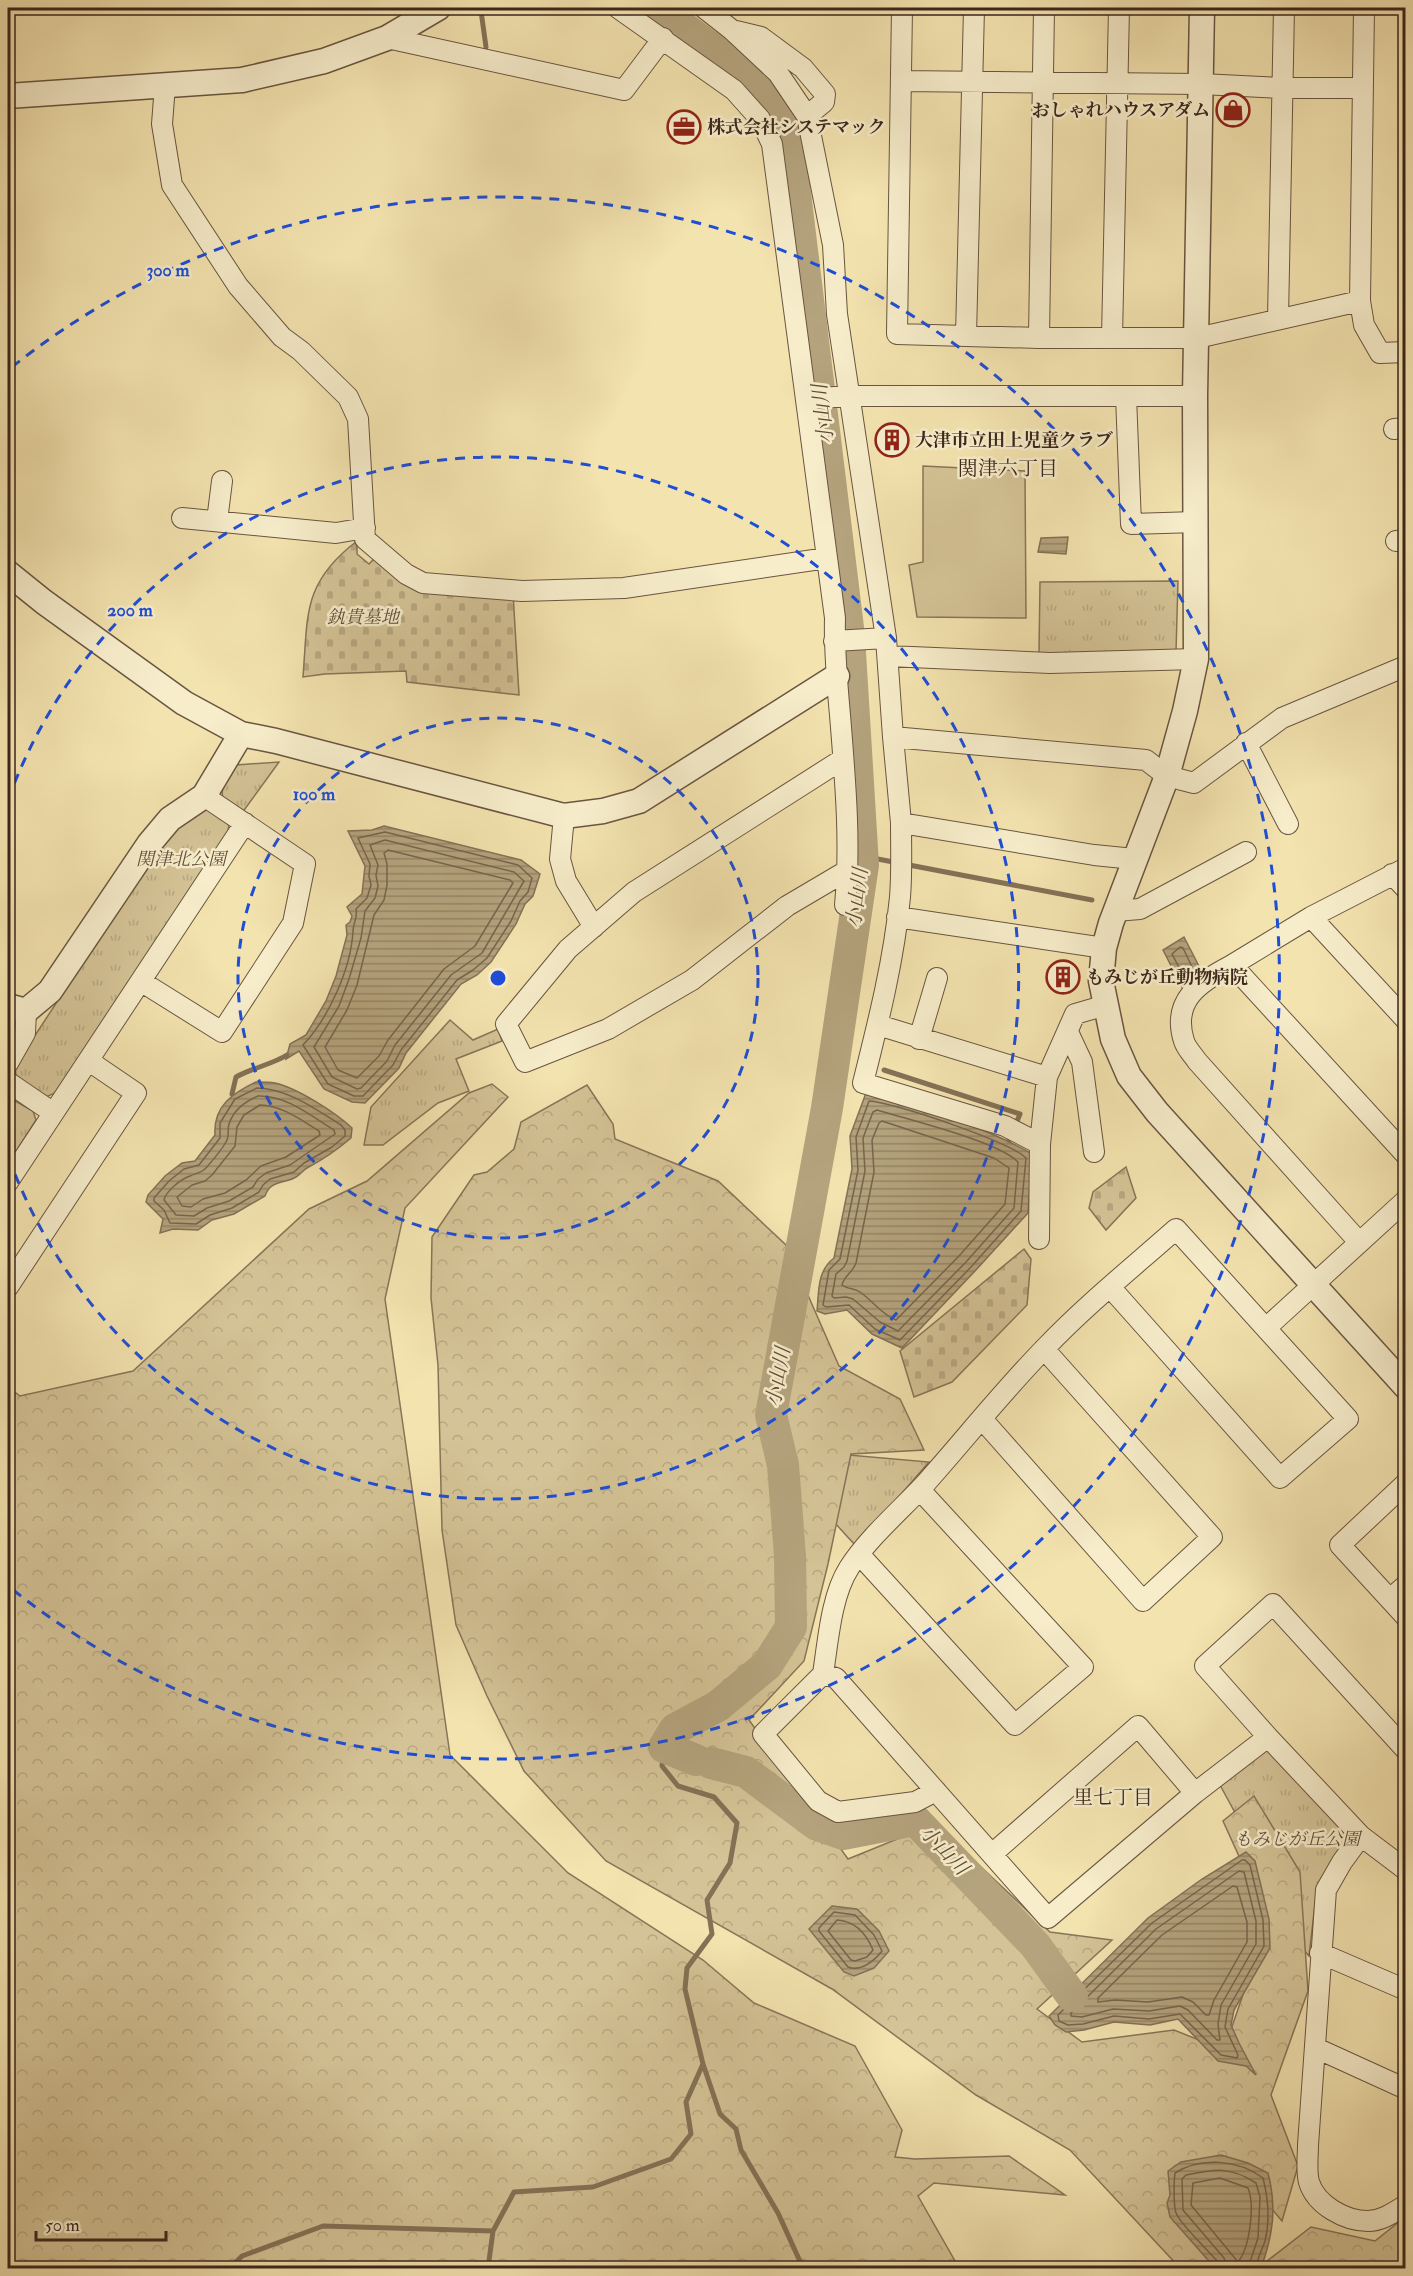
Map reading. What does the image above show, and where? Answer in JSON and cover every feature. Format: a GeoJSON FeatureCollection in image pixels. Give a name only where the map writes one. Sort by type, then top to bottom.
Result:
{"type":"FeatureCollection","features":[{"type":"Feature","properties":{"kind":"street"},"geometry":{"type":"LineString","coordinates":[[8,96],[242,80],[324,61],[387,38],[438,8]]}},
{"type":"Feature","properties":{"kind":"street"},"geometry":{"type":"LineString","coordinates":[[618,8],[734,90],[760,118],[772,144],[835,618],[834,641],[848,870],[845,905]]}},
{"type":"Feature","properties":{"kind":"street"},"geometry":{"type":"LineString","coordinates":[[704,8],[732,30],[778,73],[807,116],[833,245],[837,314],[887,647],[892,737],[902,823],[900,895],[897,917],[878,1025],[863,1083],[1005,1126],[1040,1144]]}},
{"type":"Feature","properties":{"kind":"street"},"geometry":{"type":"LineString","coordinates":[[902,8],[897,334],[1039,338],[1197,338],[1360,301]]}},
{"type":"Feature","properties":{"kind":"street"},"geometry":{"type":"LineString","coordinates":[[966,336],[974,8]]}},
{"type":"Feature","properties":{"kind":"street"},"geometry":{"type":"LineString","coordinates":[[1039,338],[1044,8]]}},
{"type":"Feature","properties":{"kind":"street"},"geometry":{"type":"LineString","coordinates":[[1112,338],[1119,8]]}},
{"type":"Feature","properties":{"kind":"street"},"geometry":{"type":"LineString","coordinates":[[1202,8],[1195,396],[1196,659],[1185,711],[1167,776],[1134,859],[1104,948],[1101,981],[1113,1038],[1129,1076],[1157,1112],[1406,1387]]}},
{"type":"Feature","properties":{"kind":"street"},"geometry":{"type":"LineString","coordinates":[[1278,319],[1284,8]]}},
{"type":"Feature","properties":{"kind":"street"},"geometry":{"type":"LineString","coordinates":[[1364,8],[1360,301],[1364,325],[1380,353],[1406,352]]}},
{"type":"Feature","properties":{"kind":"street"},"geometry":{"type":"LineString","coordinates":[[732,30],[761,37],[803,68],[825,94],[824,102],[807,116]]}},
{"type":"Feature","properties":{"kind":"street"},"geometry":{"type":"LineString","coordinates":[[387,38],[624,90],[663,38]]}},
{"type":"Feature","properties":{"kind":"street"},"geometry":{"type":"LineString","coordinates":[[902,81],[1362,88]]}},
{"type":"Feature","properties":{"kind":"street"},"geometry":{"type":"LineString","coordinates":[[165,85],[162,124],[172,185],[238,286],[282,336],[301,351],[348,398],[358,419],[365,539],[406,574],[423,583],[522,591],[624,588],[827,558]]}},
{"type":"Feature","properties":{"kind":"street"},"geometry":{"type":"LineString","coordinates":[[806,399],[850,396],[1195,396]]}},
{"type":"Feature","properties":{"kind":"street"},"geometry":{"type":"LineString","coordinates":[[1126,396],[1131,524],[1196,522]]}},
{"type":"Feature","properties":{"kind":"street"},"geometry":{"type":"LineString","coordinates":[[217,521],[222,481]]}},
{"type":"Feature","properties":{"kind":"street"},"geometry":{"type":"LineString","coordinates":[[182,518],[336,533],[365,528]]}},
{"type":"Feature","properties":{"kind":"street"},"geometry":{"type":"LineString","coordinates":[[8,573],[44,602],[184,703],[241,734],[276,741],[564,816],[603,811],[639,801],[837,676]]}},
{"type":"Feature","properties":{"kind":"street"},"geometry":{"type":"LineString","coordinates":[[834,641],[1050,663],[1196,659]]}},
{"type":"Feature","properties":{"kind":"street"},"geometry":{"type":"LineString","coordinates":[[892,737],[1146,760],[1167,776],[1194,783],[1282,718],[1406,666]]}},
{"type":"Feature","properties":{"kind":"street"},"geometry":{"type":"LineString","coordinates":[[8,1063],[26,1033],[17,1009],[50,991],[149,844],[170,819],[204,796],[241,734]]}},
{"type":"Feature","properties":{"kind":"street"},"geometry":{"type":"LineString","coordinates":[[1246,743],[1288,824]]}},
{"type":"Feature","properties":{"kind":"street"},"geometry":{"type":"LineString","coordinates":[[843,759],[634,892],[568,949],[506,1024],[525,1062],[608,1029],[692,980],[787,906],[848,870]]}},
{"type":"Feature","properties":{"kind":"street"},"geometry":{"type":"LineString","coordinates":[[142,982],[222,1032],[293,923],[305,864],[204,796]]}},
{"type":"Feature","properties":{"kind":"street"},"geometry":{"type":"LineString","coordinates":[[564,816],[560,859],[566,881],[594,927]]}},
{"type":"Feature","properties":{"kind":"street"},"geometry":{"type":"LineString","coordinates":[[8,1182],[52,1112],[142,982],[245,823]]}},
{"type":"Feature","properties":{"kind":"street"},"geometry":{"type":"LineString","coordinates":[[902,823],[1094,855],[1134,859]]}},
{"type":"Feature","properties":{"kind":"street"},"geometry":{"type":"LineString","coordinates":[[1115,911],[1140,909],[1246,852]]}},
{"type":"Feature","properties":{"kind":"street"},"geometry":{"type":"LineString","coordinates":[[1359,1242],[1197,1060],[1184,1042],[1182,1023],[1184,1000],[1205,979],[1311,917],[1399,871],[1406,889]]}},
{"type":"Feature","properties":{"kind":"street"},"geometry":{"type":"LineString","coordinates":[[897,917],[1104,948]]}},
{"type":"Feature","properties":{"kind":"street"},"geometry":{"type":"LineString","coordinates":[[1311,917],[1406,1020]]}},
{"type":"Feature","properties":{"kind":"street"},"geometry":{"type":"LineString","coordinates":[[1232,965],[1406,1155]]}},
{"type":"Feature","properties":{"kind":"street"},"geometry":{"type":"LineString","coordinates":[[919,1039],[937,978]]}},
{"type":"Feature","properties":{"kind":"street"},"geometry":{"type":"LineString","coordinates":[[1039,1239],[1040,1144],[1047,1077],[1075,1014],[1106,1005]]}},
{"type":"Feature","properties":{"kind":"street"},"geometry":{"type":"LineString","coordinates":[[878,1025],[1047,1077]]}},
{"type":"Feature","properties":{"kind":"street"},"geometry":{"type":"LineString","coordinates":[[1068,1032],[1082,1062],[1094,1152]]}},
{"type":"Feature","properties":{"kind":"street"},"geometry":{"type":"LineString","coordinates":[[8,1287],[136,1093],[89,1061]]}},
{"type":"Feature","properties":{"kind":"street"},"geometry":{"type":"LineString","coordinates":[[8,1082],[52,1112]]}},
{"type":"Feature","properties":{"kind":"street"},"geometry":{"type":"LineString","coordinates":[[1266,1328],[1406,1200]]}},
{"type":"Feature","properties":{"kind":"street"},"geometry":{"type":"LineString","coordinates":[[936,1791],[915,1802],[838,1812],[818,1801],[763,1734],[824,1674],[830,1627],[841,1585],[848,1569],[859,1554],[920,1490],[1044,1349],[1088,1305],[1176,1229],[1348,1419],[1280,1478],[1110,1287]]}},
{"type":"Feature","properties":{"kind":"street"},"geometry":{"type":"LineString","coordinates":[[982,1419],[1143,1601],[1212,1537],[1044,1349]]}},
{"type":"Feature","properties":{"kind":"street"},"geometry":{"type":"LineString","coordinates":[[1406,1483],[1340,1545],[1406,1617]]}},
{"type":"Feature","properties":{"kind":"street"},"geometry":{"type":"LineString","coordinates":[[859,1554],[1015,1725],[1083,1666],[920,1490]]}},
{"type":"Feature","properties":{"kind":"street"},"geometry":{"type":"LineString","coordinates":[[1390,1599],[1406,1585]]}},
{"type":"Feature","properties":{"kind":"street"},"geometry":{"type":"LineString","coordinates":[[1406,1750],[1273,1604],[1205,1665],[1268,1737],[1361,1836],[1406,1870]]}},
{"type":"Feature","properties":{"kind":"street"},"geometry":{"type":"LineString","coordinates":[[824,1674],[836,1678],[1048,1918],[1195,1793],[1268,1737]]}},
{"type":"Feature","properties":{"kind":"street"},"geometry":{"type":"LineString","coordinates":[[993,1854],[1138,1726],[1195,1793]]}},
{"type":"Feature","properties":{"kind":"street"},"geometry":{"type":"LineString","coordinates":[[1361,1836],[1342,1862],[1326,1890],[1308,2145],[1309,2182],[1320,2199],[1334,2212],[1351,2218],[1368,2221],[1386,2217],[1406,2205]]}},
{"type":"Feature","properties":{"kind":"street"},"geometry":{"type":"LineString","coordinates":[[1320,1953],[1406,1990]]}},
{"type":"Feature","properties":{"kind":"street"},"geometry":{"type":"LineString","coordinates":[[1316,2048],[1406,2089]]}},
{"type":"Feature","properties":{"kind":"green space"},"geometry":{"type":"Polygon","coordinates":[[[923,466],[1025,471],[1026,618],[917,617],[909,565],[923,562],[923,466]]]}},
{"type":"Feature","properties":{"kind":"green space","name":"釻貴墓地"},"geometry":{"type":"Polygon","coordinates":[[[357,541],[357,554],[369,564],[374,559],[418,585],[513,593],[519,695],[407,682],[406,671],[303,677],[311,601],[326,571],[357,541]]]}},
{"type":"Feature","properties":{"kind":"green space"},"geometry":{"type":"Polygon","coordinates":[[[1178,581],[1176,652],[1039,653],[1040,582],[1178,581]]]}},
{"type":"Feature","properties":{"kind":"green space"},"geometry":{"type":"Polygon","coordinates":[[[279,762],[242,813],[223,802],[222,789],[236,765],[279,762]]]}},
{"type":"Feature","properties":{"kind":"green space","name":"関津北公園"},"geometry":{"type":"Polygon","coordinates":[[[195,809],[209,809],[229,823],[228,833],[55,1093],[46,1097],[16,1076],[15,1066],[169,831],[195,809]]]}},
{"type":"Feature","properties":{"kind":"green space"},"geometry":{"type":"Polygon","coordinates":[[[450,1020],[473,1040],[498,1029],[502,1041],[456,1059],[469,1091],[438,1103],[383,1145],[364,1145],[371,1107],[450,1020]]]}},
{"type":"Feature","properties":{"kind":"green space"},"geometry":{"type":"Polygon","coordinates":[[[492,1084],[508,1097],[405,1208],[385,1299],[450,1755],[568,1873],[703,1960],[754,2003],[855,2046],[902,2130],[895,2157],[915,2159],[1009,2156],[1065,2195],[934,2183],[918,2196],[959,2268],[8,2268],[8,1387],[20,1396],[133,1371],[309,1209],[367,1181],[469,1093],[492,1084]]]}},
{"type":"Feature","properties":{"kind":"green space"},"geometry":{"type":"Polygon","coordinates":[[[587,1085],[613,1124],[615,1139],[718,1181],[786,1245],[839,1366],[900,1399],[924,1450],[851,1454],[828,1564],[804,1661],[749,1720],[848,1859],[912,1833],[948,1836],[1050,1932],[1112,1940],[1037,2009],[1082,2042],[1174,2030],[1224,2050],[1261,1942],[1247,1874],[1223,1821],[1254,1796],[1300,1872],[1308,1991],[1271,2095],[1298,2166],[1282,2221],[1248,2181],[1231,2268],[1180,2268],[1070,2150],[976,2095],[832,1989],[606,1861],[524,1771],[487,1696],[456,1625],[442,1530],[438,1365],[431,1298],[432,1237],[474,1175],[487,1172],[514,1149],[521,1122],[587,1085]]]}},
{"type":"Feature","properties":{"kind":"green space"},"geometry":{"type":"Polygon","coordinates":[[[8,1097],[33,1111],[36,1120],[8,1164],[8,1097]]]}},
{"type":"Feature","properties":{"kind":"green space"},"geometry":{"type":"Polygon","coordinates":[[[1126,1167],[1136,1198],[1106,1230],[1089,1208],[1093,1192],[1126,1167]]]}},
{"type":"Feature","properties":{"kind":"green space"},"geometry":{"type":"Polygon","coordinates":[[[1024,1249],[1031,1259],[1027,1305],[952,1382],[914,1397],[900,1351],[1024,1249]]]}},
{"type":"Feature","properties":{"kind":"green space"},"geometry":{"type":"Polygon","coordinates":[[[837,1454],[929,1462],[856,1546],[834,1522],[837,1454]]]}},
{"type":"Feature","properties":{"kind":"green space","name":"もみじが丘公園"},"geometry":{"type":"Polygon","coordinates":[[[1268,1745],[1351,1837],[1317,1887],[1309,1956],[1296,1941],[1259,1857],[1220,1785],[1268,1745]]]}},
{"type":"Feature","properties":{"kind":"green space"},"geometry":{"type":"Polygon","coordinates":[[[1405,2217],[1405,2268],[1258,2268],[1311,2227],[1375,2241],[1405,2217]]]}},
{"type":"Feature","properties":{"kind":"water"},"geometry":{"type":"Polygon","coordinates":[[[1068,537],[1066,554],[1038,552],[1041,538],[1068,537]]]}},
{"type":"Feature","properties":{"kind":"water"},"geometry":{"type":"Polygon","coordinates":[[[384,826],[521,860],[540,874],[533,896],[525,904],[516,924],[491,962],[477,975],[461,984],[406,1053],[399,1068],[365,1103],[352,1102],[324,1089],[299,1051],[286,1059],[290,1044],[306,1035],[326,1001],[336,976],[347,935],[346,925],[352,916],[347,907],[362,894],[365,866],[348,831],[372,830],[384,826]]]}},
{"type":"Feature","properties":{"kind":"water"},"geometry":{"type":"Polygon","coordinates":[[[1184,937],[1202,972],[1182,987],[1163,950],[1184,937]]]}},
{"type":"Feature","properties":{"kind":"water"},"geometry":{"type":"Polygon","coordinates":[[[256,1082],[284,1086],[315,1101],[352,1128],[351,1138],[297,1176],[270,1187],[265,1196],[234,1214],[212,1220],[198,1230],[173,1229],[160,1233],[163,1219],[146,1202],[148,1195],[165,1176],[182,1163],[195,1161],[215,1135],[217,1116],[221,1108],[232,1096],[256,1082]]]}},
{"type":"Feature","properties":{"kind":"water"},"geometry":{"type":"Polygon","coordinates":[[[866,1093],[972,1126],[1013,1143],[1032,1154],[1028,1213],[902,1348],[872,1334],[847,1310],[825,1314],[817,1311],[820,1282],[824,1269],[834,1258],[852,1169],[850,1136],[866,1093]]]}},
{"type":"Feature","properties":{"kind":"water"},"geometry":{"type":"Polygon","coordinates":[[[1246,1852],[1255,1861],[1269,1919],[1270,1948],[1234,2010],[1231,2025],[1256,2075],[1246,2066],[1218,2061],[1178,2019],[1150,2025],[1114,2022],[1066,2032],[1055,2025],[1049,2016],[1148,1918],[1202,1879],[1246,1852]]]}},
{"type":"Feature","properties":{"kind":"water"},"geometry":{"type":"Polygon","coordinates":[[[832,1906],[857,1909],[879,1931],[889,1951],[874,1968],[854,1976],[844,1972],[809,1929],[832,1906]]]}},
{"type":"Feature","properties":{"kind":"water"},"geometry":{"type":"Polygon","coordinates":[[[1221,2155],[1248,2163],[1268,2173],[1273,2210],[1271,2233],[1261,2268],[1215,2268],[1170,2217],[1167,2203],[1170,2195],[1168,2171],[1181,2162],[1221,2155]]]}},
{"type":"Feature","properties":{"kind":"waterway"},"geometry":{"type":"LineString","coordinates":[[8,8],[8,56]]}},
{"type":"Feature","properties":{"kind":"waterway"},"geometry":{"type":"LineString","coordinates":[[125,8],[143,8]]}},
{"type":"Feature","properties":{"kind":"waterway"},"geometry":{"type":"LineString","coordinates":[[486,47],[481,11],[487,8]]}},
{"type":"Feature","properties":{"kind":"waterway","name":"小山川"},"geometry":{"type":"LineString","coordinates":[[657,8],[745,73],[775,108],[793,153],[794,185],[849,636],[863,865],[827,1108],[771,1415],[783,1465],[790,1556],[791,1627],[767,1665],[718,1706],[675,1729],[664,1747],[696,1760]]}},
{"type":"Feature","properties":{"kind":"waterway"},"geometry":{"type":"LineString","coordinates":[[862,856],[1092,900]]}},
{"type":"Feature","properties":{"kind":"waterway"},"geometry":{"type":"LineString","coordinates":[[232,1094],[236,1077],[287,1055]]}},
{"type":"Feature","properties":{"kind":"waterway"},"geometry":{"type":"LineString","coordinates":[[884,1070],[1020,1114],[1009,1140]]}},
{"type":"Feature","properties":{"kind":"waterway"},"geometry":{"type":"LineString","coordinates":[[664,1747],[662,1766],[678,1786],[714,1797],[737,1823],[730,1863],[707,1900],[712,1934],[687,1968],[685,1989],[703,2064],[720,2114],[736,2129],[741,2150],[778,2213],[803,2268]]}},
{"type":"Feature","properties":{"kind":"waterway","name":"小山川"},"geometry":{"type":"LineString","coordinates":[[711,1763],[746,1772],[817,1825],[843,1834],[915,1820],[1035,1945],[1072,1996]]}},
{"type":"Feature","properties":{"kind":"waterway"},"geometry":{"type":"LineString","coordinates":[[488,2268],[493,2231],[514,2192],[593,2187],[671,2159],[691,2134],[686,2102],[703,2064]]}},
{"type":"Feature","properties":{"kind":"waterway"},"geometry":{"type":"LineString","coordinates":[[230,2268],[242,2256],[323,2226],[493,2231]]}},
{"type":"Feature","properties":{"kind":"place","name":"おしゃれハウスアダム"},"geometry":{"type":"Point","coordinates":[1233,110]}},
{"type":"Feature","properties":{"kind":"place","name":"株式会社システマック"},"geometry":{"type":"Point","coordinates":[684,127]}},
{"type":"Feature","properties":{"kind":"place","name":"大津市立田上児童クラブ"},"geometry":{"type":"Point","coordinates":[892,440]}},
{"type":"Feature","properties":{"kind":"place","name":"もみじが丘動物病院"},"geometry":{"type":"Point","coordinates":[1063,977]}},
{"type":"Feature","properties":{"kind":"district","name":"関津六丁目"},"geometry":{"type":"Point","coordinates":[1008,468]}},
{"type":"Feature","properties":{"kind":"district","name":"里七丁目"},"geometry":{"type":"Point","coordinates":[1113,1797]}}]}
